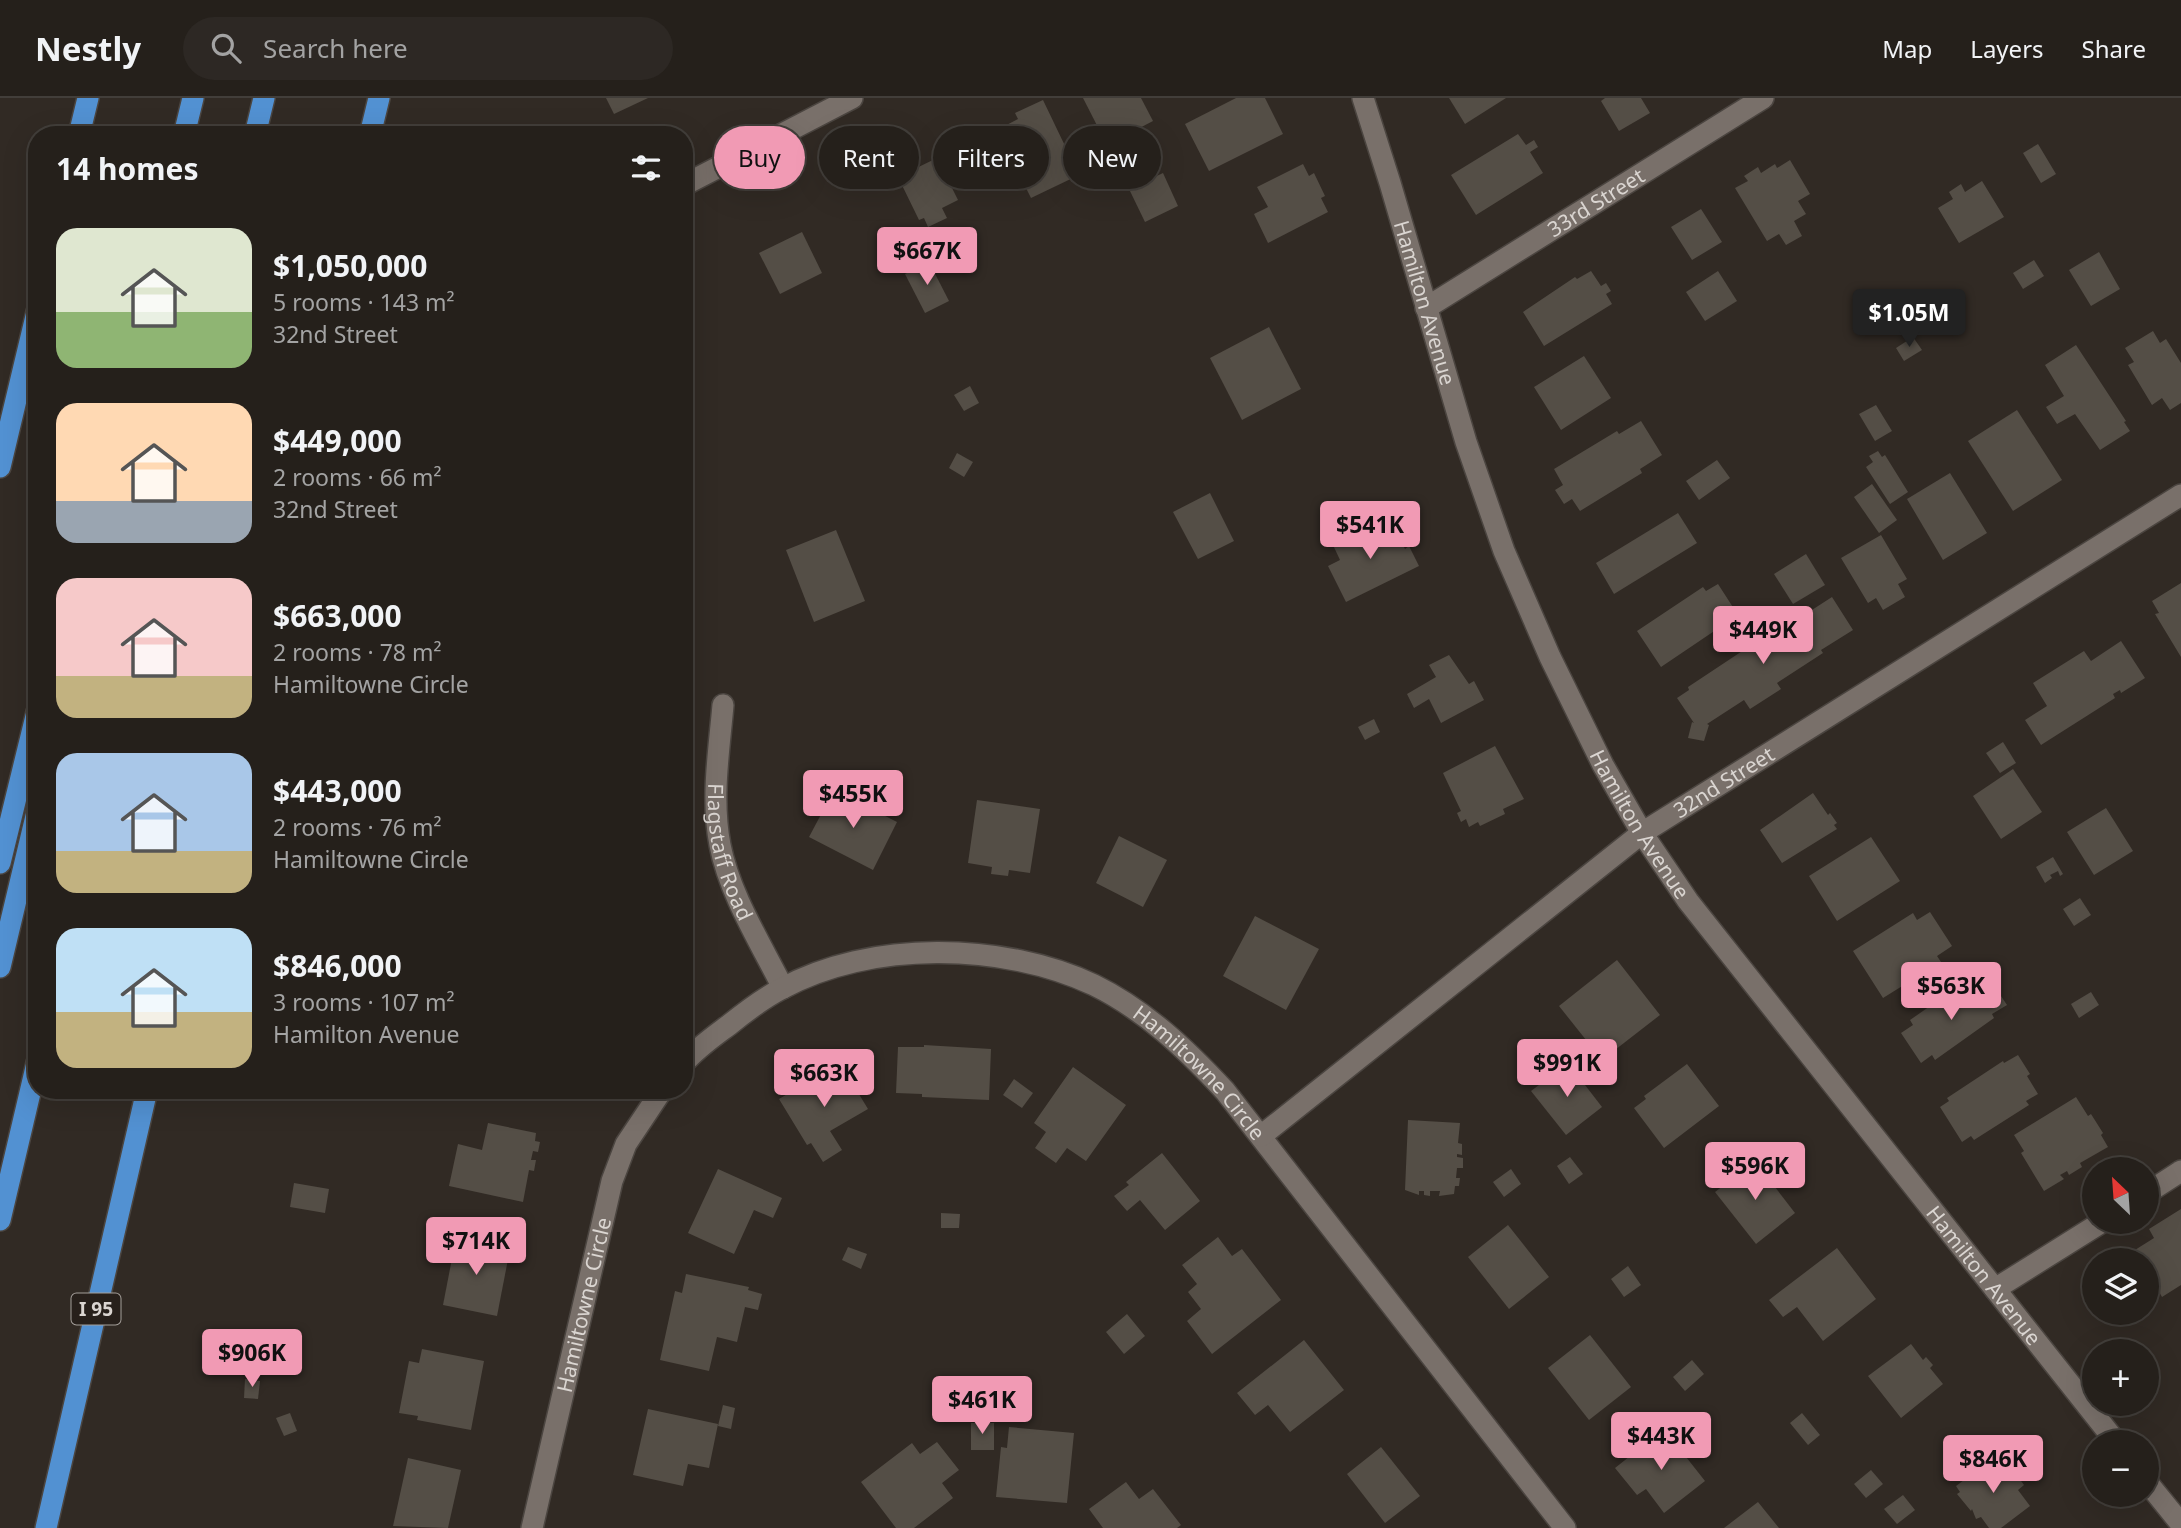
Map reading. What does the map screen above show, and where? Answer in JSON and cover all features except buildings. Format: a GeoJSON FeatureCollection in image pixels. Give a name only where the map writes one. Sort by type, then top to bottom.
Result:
{"type":"FeatureCollection","features":[{"type":"Feature","properties":{"kind":"highway"},"geometry":{"type":"LineString","coordinates":[[81,126],[88,98]]}},
{"type":"Feature","properties":{"kind":"highway"},"geometry":{"type":"LineString","coordinates":[[186,126],[192,98]]}},
{"type":"Feature","properties":{"kind":"highway"},"geometry":{"type":"LineString","coordinates":[[257,126],[264,98]]}},
{"type":"Feature","properties":{"kind":"highway"},"geometry":{"type":"LineString","coordinates":[[372,126],[379,98]]}},
{"type":"Feature","properties":{"kind":"highway"},"geometry":{"type":"LineString","coordinates":[[0,467],[28,350]]}},
{"type":"Feature","properties":{"kind":"highway"},"geometry":{"type":"LineString","coordinates":[[0,863],[28,749]]}},
{"type":"Feature","properties":{"kind":"highway"},"geometry":{"type":"LineString","coordinates":[[0,967],[28,849]]}},
{"type":"Feature","properties":{"kind":"highway"},"geometry":{"type":"LineString","coordinates":[[0,1220],[29,1099]]}},
{"type":"Feature","properties":{"kind":"highway","name":"I 95"},"geometry":{"type":"LineString","coordinates":[[46,1528],[145,1099]]}},
{"type":"Feature","properties":{"kind":"street"},"geometry":{"type":"LineString","coordinates":[[693,180],[852,98]]}},
{"type":"Feature","properties":{"kind":"street","name":"Hamilton Avenue"},"geometry":{"type":"LineString","coordinates":[[1363,98],[1483,494],[1527,606],[1580,718],[1642,833],[1688,901],[1733,960],[2107,1430]]}},
{"type":"Feature","properties":{"kind":"street","name":"33rd Street"},"geometry":{"type":"LineString","coordinates":[[1426,309],[1763,98]]}},
{"type":"Feature","properties":{"kind":"street","name":"32nd Street"},"geometry":{"type":"LineString","coordinates":[[1261,1136],[1642,833],[2181,495]]}},
{"type":"Feature","properties":{"kind":"street","name":"Flagstaff Road"},"geometry":{"type":"LineString","coordinates":[[723,705],[715,802],[720,846],[748,919],[783,988]]}},
{"type":"Feature","properties":{"kind":"street","name":"Hamiltowne Circle"},"geometry":{"type":"LineString","coordinates":[[693,1053],[749,1009],[783,988],[848,964],[881,956],[929,952],[981,954],[1060,972],[1094,985],[1169,1035],[1225,1091],[1566,1528]]}},
{"type":"Feature","properties":{"kind":"street","name":"Hamiltowne Circle"},"geometry":{"type":"LineString","coordinates":[[531,1528],[612,1181],[626,1144],[656,1099]]}},
{"type":"Feature","properties":{"kind":"street"},"geometry":{"type":"LineString","coordinates":[[2160,1185],[2181,1171]]}},
{"type":"Feature","properties":{"kind":"street"},"geometry":{"type":"LineString","coordinates":[[1995,1289],[2083,1234]]}},
{"type":"Feature","properties":{"kind":"street"},"geometry":{"type":"LineString","coordinates":[[2159,1497],[2181,1524]]}}]}
